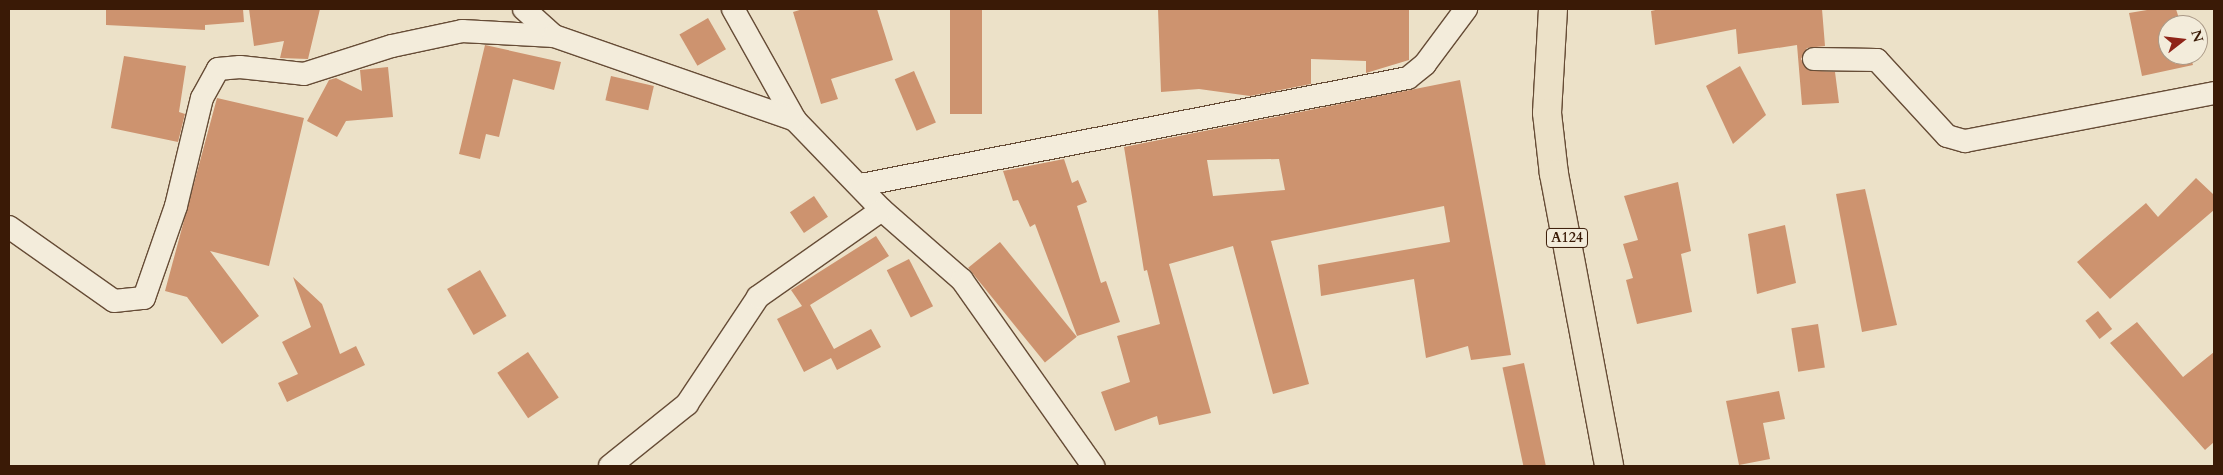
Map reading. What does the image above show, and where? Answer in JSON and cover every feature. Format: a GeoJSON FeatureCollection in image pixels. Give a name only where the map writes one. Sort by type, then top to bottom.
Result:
{"type":"FeatureCollection","features":[{"type":"Feature","properties":{"kind":"highway","name":"A124"},"geometry":{"type":"LineString","coordinates":[[1552,9],[1547,113],[1554,174],[1609,466]]}},
{"type":"Feature","properties":{"kind":"street"},"geometry":{"type":"LineString","coordinates":[[524,9],[554,36]]}},
{"type":"Feature","properties":{"kind":"street"},"geometry":{"type":"LineString","coordinates":[[732,9],[795,120],[861,185],[882,210],[962,280],[1093,466]]}},
{"type":"Feature","properties":{"kind":"street"},"geometry":{"type":"LineString","coordinates":[[861,185],[1408,78],[1425,64],[1466,9]]}},
{"type":"Feature","properties":{"kind":"street"},"geometry":{"type":"LineString","coordinates":[[9,228],[114,301],[144,298],[176,206],[202,98],[218,69],[240,67],[304,74],[392,46],[462,31],[554,36],[795,120]]}},
{"type":"Feature","properties":{"kind":"street"},"geometry":{"type":"LineString","coordinates":[[1814,59],[1877,60],[1947,136],[1965,141],[2214,93]]}},
{"type":"Feature","properties":{"kind":"street"},"geometry":{"type":"LineString","coordinates":[[610,466],[687,404],[758,298],[882,210]]}},
{"type":"Feature","properties":{"kind":"building"},"geometry":{"type":"Polygon","coordinates":[[[106,9],[243,9],[244,22],[205,25],[205,30],[106,25],[106,9]]]}},
{"type":"Feature","properties":{"kind":"building"},"geometry":{"type":"Polygon","coordinates":[[[249,9],[320,9],[308,59],[280,58],[284,41],[254,46],[249,9]]]}},
{"type":"Feature","properties":{"kind":"building"},"geometry":{"type":"Polygon","coordinates":[[[803,9],[877,9],[893,60],[831,79],[838,99],[821,104],[793,12],[803,9]]]}},
{"type":"Feature","properties":{"kind":"building"},"geometry":{"type":"Polygon","coordinates":[[[950,9],[982,9],[982,114],[950,114],[950,9]]]}},
{"type":"Feature","properties":{"kind":"building"},"geometry":{"type":"Polygon","coordinates":[[[1158,9],[1409,9],[1409,60],[1366,73],[1366,61],[1311,59],[1311,84],[1250,96],[1199,89],[1161,92],[1158,9]]]}},
{"type":"Feature","properties":{"kind":"building"},"geometry":{"type":"Polygon","coordinates":[[[1660,9],[1822,9],[1825,46],[1807,48],[1801,59],[1808,70],[1835,72],[1839,103],[1802,105],[1797,45],[1738,54],[1736,29],[1655,45],[1651,11],[1660,9]]]}},
{"type":"Feature","properties":{"kind":"building"},"geometry":{"type":"Polygon","coordinates":[[[2153,9],[2176,9],[2178,15],[2158,15],[2158,65],[2193,65],[2142,76],[2129,13],[2153,9]]]}},
{"type":"Feature","properties":{"kind":"building"},"geometry":{"type":"Polygon","coordinates":[[[708,18],[726,49],[697,66],[679,34],[708,18]]]}},
{"type":"Feature","properties":{"kind":"building"},"geometry":{"type":"Polygon","coordinates":[[[485,45],[561,62],[554,90],[513,79],[499,137],[486,134],[480,159],[459,154],[485,45]]]}},
{"type":"Feature","properties":{"kind":"building"},"geometry":{"type":"Polygon","coordinates":[[[124,56],[186,66],[179,112],[185,114],[178,142],[111,128],[124,56]]]}},
{"type":"Feature","properties":{"kind":"building"},"geometry":{"type":"Polygon","coordinates":[[[1740,66],[1766,115],[1733,144],[1706,86],[1740,66]]]}},
{"type":"Feature","properties":{"kind":"building"},"geometry":{"type":"Polygon","coordinates":[[[388,67],[393,117],[346,121],[337,137],[307,121],[329,80],[336,78],[362,91],[360,70],[388,67]]]}},
{"type":"Feature","properties":{"kind":"building"},"geometry":{"type":"Polygon","coordinates":[[[914,71],[936,123],[917,131],[895,79],[914,71]]]}},
{"type":"Feature","properties":{"kind":"building"},"geometry":{"type":"Polygon","coordinates":[[[611,76],[654,86],[648,110],[605,100],[611,76]]]}},
{"type":"Feature","properties":{"kind":"building"},"geometry":{"type":"Polygon","coordinates":[[[1460,80],[1511,355],[1471,360],[1468,346],[1426,358],[1414,279],[1321,296],[1318,265],[1450,242],[1444,206],[1271,241],[1309,384],[1273,394],[1233,246],[1169,264],[1211,413],[1159,425],[1157,416],[1115,431],[1101,392],[1130,382],[1117,336],[1160,324],[1147,270],[1144,271],[1124,147],[1460,80]],[[1279,159],[1207,160],[1213,196],[1285,190],[1279,159]]]}},
{"type":"Feature","properties":{"kind":"building"},"geometry":{"type":"Polygon","coordinates":[[[217,98],[304,118],[269,266],[210,251],[259,316],[222,344],[187,297],[165,291],[217,98]]]}},
{"type":"Feature","properties":{"kind":"building"},"geometry":{"type":"Polygon","coordinates":[[[1064,159],[1072,183],[1078,180],[1087,202],[1077,206],[1101,283],[1106,281],[1120,322],[1077,336],[1035,224],[1030,227],[1018,200],[1013,201],[1003,171],[1064,159]]]}},
{"type":"Feature","properties":{"kind":"building"},"geometry":{"type":"Polygon","coordinates":[[[2196,178],[2214,195],[2214,210],[2110,299],[2077,262],[2146,203],[2158,217],[2196,178]]]}},
{"type":"Feature","properties":{"kind":"building"},"geometry":{"type":"Polygon","coordinates":[[[1678,182],[1691,251],[1681,254],[1692,312],[1637,324],[1626,280],[1633,278],[1623,244],[1638,240],[1624,196],[1678,182]]]}},
{"type":"Feature","properties":{"kind":"building"},"geometry":{"type":"Polygon","coordinates":[[[1865,189],[1897,325],[1862,332],[1836,194],[1865,189]]]}},
{"type":"Feature","properties":{"kind":"building"},"geometry":{"type":"Polygon","coordinates":[[[814,196],[828,217],[804,233],[790,212],[814,196]]]}},
{"type":"Feature","properties":{"kind":"building"},"geometry":{"type":"Polygon","coordinates":[[[1785,225],[1796,283],[1757,294],[1748,234],[1785,225]]]}},
{"type":"Feature","properties":{"kind":"building"},"geometry":{"type":"Polygon","coordinates":[[[876,236],[889,256],[810,305],[834,349],[871,329],[881,347],[837,370],[831,358],[804,372],[777,319],[802,306],[791,290],[876,236]]]}},
{"type":"Feature","properties":{"kind":"building"},"geometry":{"type":"Polygon","coordinates":[[[1000,242],[1077,337],[1045,363],[968,268],[1000,242]]]}},
{"type":"Feature","properties":{"kind":"building"},"geometry":{"type":"Polygon","coordinates":[[[909,259],[933,306],[911,318],[887,270],[909,259]]]}},
{"type":"Feature","properties":{"kind":"building"},"geometry":{"type":"Polygon","coordinates":[[[480,270],[506,316],[474,335],[447,289],[480,270]]]}},
{"type":"Feature","properties":{"kind":"building"},"geometry":{"type":"Polygon","coordinates":[[[293,277],[322,304],[340,354],[356,346],[365,365],[287,402],[278,383],[298,374],[282,342],[311,327],[293,277]]]}},
{"type":"Feature","properties":{"kind":"building"},"geometry":{"type":"Polygon","coordinates":[[[2098,311],[2112,329],[2100,339],[2085,321],[2098,311]]]}},
{"type":"Feature","properties":{"kind":"building"},"geometry":{"type":"Polygon","coordinates":[[[2137,322],[2183,377],[2214,352],[2214,442],[2205,450],[2110,343],[2137,322]]]}},
{"type":"Feature","properties":{"kind":"building"},"geometry":{"type":"Polygon","coordinates":[[[1818,324],[1825,367],[1798,372],[1791,328],[1818,324]]]}},
{"type":"Feature","properties":{"kind":"building"},"geometry":{"type":"Polygon","coordinates":[[[528,352],[559,398],[528,418],[497,373],[528,352]]]}},
{"type":"Feature","properties":{"kind":"building"},"geometry":{"type":"Polygon","coordinates":[[[1524,363],[1546,466],[1523,466],[1502,368],[1524,363]]]}},
{"type":"Feature","properties":{"kind":"building"},"geometry":{"type":"Polygon","coordinates":[[[1779,391],[1785,419],[1763,423],[1770,459],[1739,465],[1726,401],[1779,391]]]}}]}
